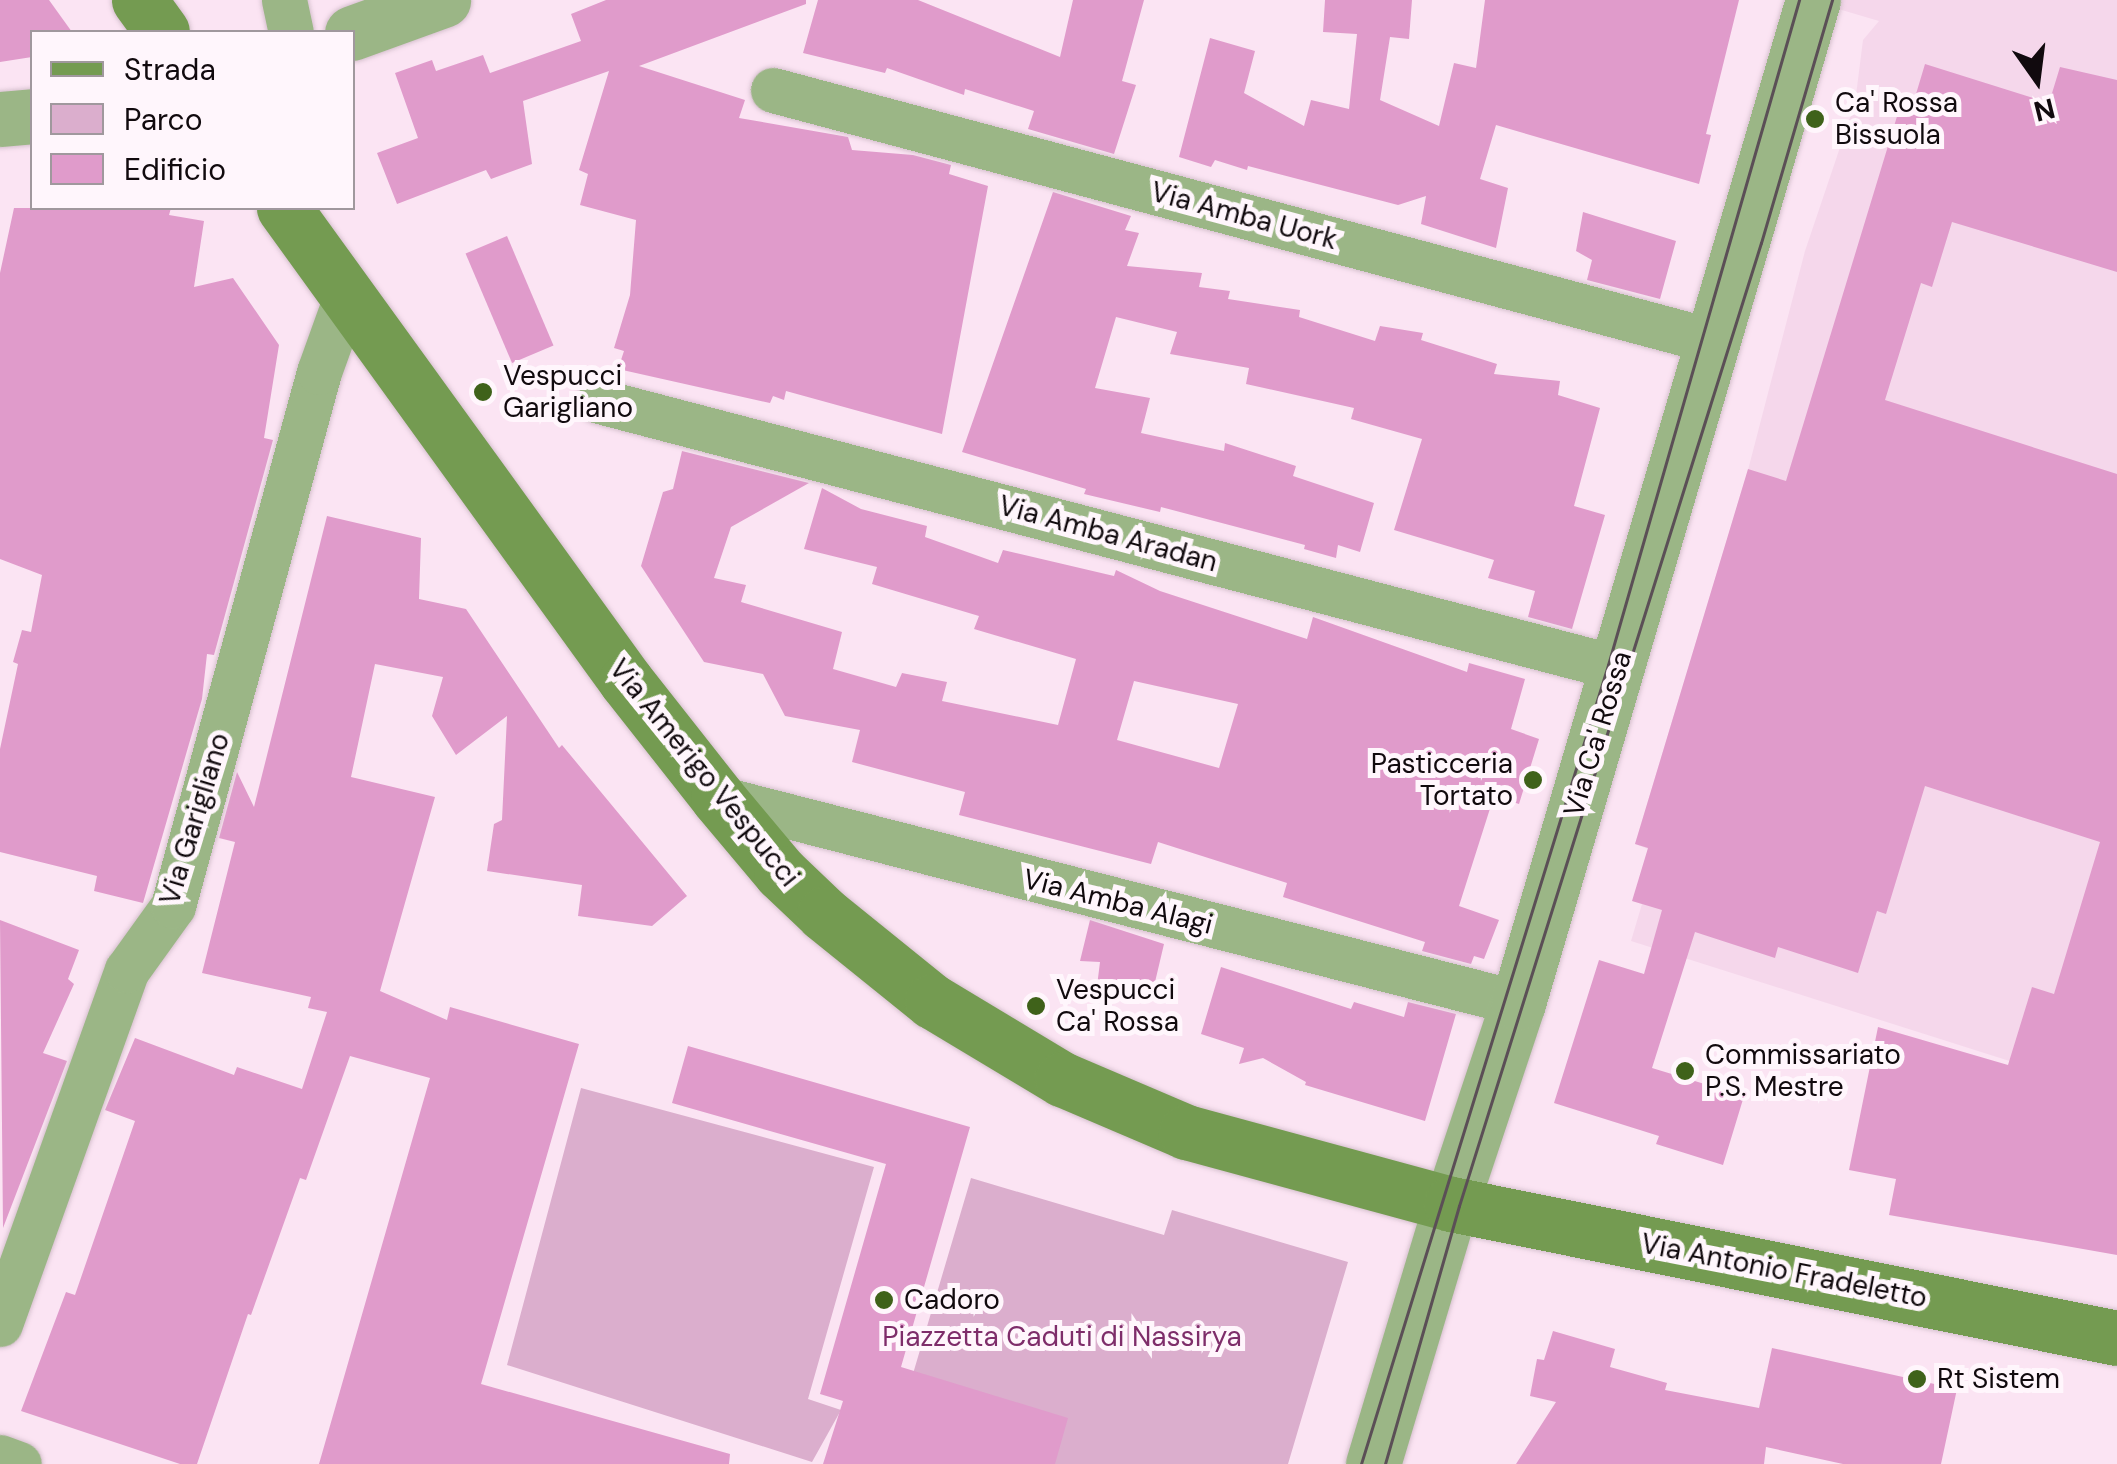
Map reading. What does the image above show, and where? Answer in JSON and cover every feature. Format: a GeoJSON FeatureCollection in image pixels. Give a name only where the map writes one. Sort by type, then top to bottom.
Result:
{"type":"FeatureCollection","features":[{"type":"Feature","properties":{"kind":"main road"},"geometry":{"type":"LineString","coordinates":[[139,0],[161,30]]}},
{"type":"Feature","properties":{"kind":"main road","name":"Via Amerigo Vespucci"},"geometry":{"type":"LineString","coordinates":[[285,210],[626,681],[781,873],[824,914],[932,1000],[1062,1079],[1186,1132],[1450,1204]]}},
{"type":"Feature","properties":{"kind":"main road","name":"Via Antonio Fradeletto"},"geometry":{"type":"LineString","coordinates":[[1450,1204],[2117,1338]]}},
{"type":"Feature","properties":{"kind":"street"},"geometry":{"type":"LineString","coordinates":[[284,0],[291,30]]}},
{"type":"Feature","properties":{"kind":"street"},"geometry":{"type":"LineString","coordinates":[[355,32],[443,0]]}},
{"type":"Feature","properties":{"kind":"street","name":"Via Ca' Rossa"},"geometry":{"type":"LineString","coordinates":[[1373,1464],[1450,1204],[1518,1004],[1716,342],[1813,0]]}},
{"type":"Feature","properties":{"kind":"street","name":"Via Amba Uork"},"geometry":{"type":"LineString","coordinates":[[773,90],[1716,342]]}},
{"type":"Feature","properties":{"kind":"street"},"geometry":{"type":"LineString","coordinates":[[0,119],[30,116]]}},
{"type":"Feature","properties":{"kind":"street","name":"Via Garigliano"},"geometry":{"type":"LineString","coordinates":[[0,1324],[127,970],[174,906],[319,372],[346,296]]}},
{"type":"Feature","properties":{"kind":"street","name":"Via Amba Aradan"},"geometry":{"type":"LineString","coordinates":[[599,401],[1618,668]]}},
{"type":"Feature","properties":{"kind":"street","name":"Via Amba Alagi"},"geometry":{"type":"LineString","coordinates":[[718,798],[1518,1004]]}},
{"type":"Feature","properties":{"kind":"street"},"geometry":{"type":"LineString","coordinates":[[0,1458],[18,1464]]}},
{"type":"Feature","properties":{"kind":"shaded area"},"geometry":{"type":"Polygon","coordinates":[[[1808,0],[2117,0],[2117,1095],[1631,941],[1642,904],[1633,901],[1648,849],[1635,844],[1748,470],[1805,251],[1855,103],[1863,40],[1879,21],[1808,0]]]}},
{"type":"Feature","properties":{"kind":"green space"},"geometry":{"type":"Polygon","coordinates":[[[581,1088],[874,1167],[808,1399],[841,1410],[812,1462],[507,1365],[581,1088]]]}},
{"type":"Feature","properties":{"kind":"green space","name":"Piazzetta Caduti di Nassirya"},"geometry":{"type":"Polygon","coordinates":[[[971,1178],[1164,1235],[1172,1210],[1348,1262],[1288,1464],[1044,1464],[899,1421],[971,1178]]]}},
{"type":"Feature","properties":{"kind":"building"},"geometry":{"type":"Polygon","coordinates":[[[0,0],[49,0],[71,30],[30,30],[30,57],[0,62],[0,0]]]}},
{"type":"Feature","properties":{"kind":"building"},"geometry":{"type":"Polygon","coordinates":[[[606,0],[806,0],[806,4],[639,66],[745,100],[739,118],[848,137],[852,150],[913,155],[951,165],[949,174],[988,186],[942,434],[786,391],[784,400],[773,396],[770,403],[618,369],[624,351],[614,348],[630,295],[636,220],[580,205],[588,174],[579,170],[609,71],[523,101],[532,164],[491,179],[486,170],[397,204],[377,153],[418,138],[395,73],[432,60],[436,71],[483,55],[490,73],[581,41],[571,14],[606,0]]]}},
{"type":"Feature","properties":{"kind":"building"},"geometry":{"type":"Polygon","coordinates":[[[818,0],[918,0],[1060,57],[1073,0],[1144,0],[1122,81],[1136,85],[1114,154],[1028,129],[1034,111],[965,89],[964,95],[887,68],[885,73],[803,53],[818,0]]]}},
{"type":"Feature","properties":{"kind":"building"},"geometry":{"type":"Polygon","coordinates":[[[1325,0],[1412,0],[1409,39],[1390,37],[1380,100],[1439,126],[1454,63],[1476,68],[1485,0],[1739,0],[1706,134],[1711,135],[1699,184],[1496,125],[1480,179],[1508,188],[1496,248],[1421,224],[1426,196],[1398,205],[1248,166],[1247,170],[1215,160],[1211,167],[1179,157],[1210,38],[1255,51],[1244,93],[1304,126],[1311,100],[1349,109],[1357,34],[1323,32],[1325,0]]]}},
{"type":"Feature","properties":{"kind":"building"},"geometry":{"type":"Polygon","coordinates":[[[1925,64],[2049,103],[2060,67],[2117,80],[2117,272],[1952,222],[1932,287],[1921,283],[1885,400],[2117,474],[2117,1255],[1889,1215],[1896,1179],[1849,1170],[1878,1027],[2008,1065],[2032,987],[2054,994],[2100,842],[1925,786],[1886,914],[1877,911],[1858,973],[1778,947],[1775,958],[1695,932],[1652,1068],[1744,1096],[1723,1165],[1656,1144],[1659,1136],[1554,1103],[1599,960],[1644,974],[1662,910],[1632,901],[1648,848],[1635,844],[1748,469],[1786,481],[1902,100],[1913,104],[1925,64]]]}},
{"type":"Feature","properties":{"kind":"building"},"geometry":{"type":"Polygon","coordinates":[[[1053,192],[1131,216],[1125,230],[1139,233],[1127,266],[1202,273],[1199,287],[1230,291],[1228,299],[1300,310],[1299,317],[1375,341],[1380,326],[1423,333],[1421,340],[1497,364],[1494,374],[1560,381],[1558,395],[1600,408],[1574,506],[1605,515],[1572,629],[1528,617],[1535,591],[1488,578],[1494,560],[1394,530],[1422,439],[1351,419],[1354,408],[1246,384],[1249,368],[1170,354],[1177,332],[1116,317],[1095,388],[1150,398],[1141,433],[1224,451],[1225,443],[1296,466],[1293,476],[1374,503],[1360,552],[1338,545],[1336,558],[1304,549],[1305,545],[1161,507],[1160,512],[1084,494],[1086,489],[962,452],[1053,192]]]}},
{"type":"Feature","properties":{"kind":"building"},"geometry":{"type":"Polygon","coordinates":[[[14,208],[170,210],[169,215],[204,221],[194,287],[233,278],[279,345],[264,438],[273,440],[214,655],[207,654],[202,699],[143,903],[94,891],[97,876],[0,852],[0,749],[18,664],[13,662],[22,630],[31,632],[42,575],[0,559],[0,273],[14,208]]]}},
{"type":"Feature","properties":{"kind":"building"},"geometry":{"type":"Polygon","coordinates":[[[1583,212],[1676,241],[1660,299],[1587,280],[1592,260],[1576,251],[1583,212]]]}},
{"type":"Feature","properties":{"kind":"building"},"geometry":{"type":"Polygon","coordinates":[[[507,236],[553,346],[512,363],[466,254],[507,236]]]}},
{"type":"Feature","properties":{"kind":"building"},"geometry":{"type":"Polygon","coordinates":[[[682,451],[809,483],[731,527],[714,578],[746,585],[741,602],[842,632],[833,669],[896,687],[902,673],[947,682],[942,701],[1058,725],[1076,659],[974,629],[979,616],[872,584],[877,567],[804,549],[822,488],[861,509],[927,526],[925,537],[998,563],[1003,550],[1114,576],[1116,570],[1160,591],[1307,639],[1313,617],[1467,672],[1469,663],[1525,679],[1511,729],[1539,739],[1519,804],[1494,796],[1459,906],[1499,920],[1484,959],[1474,956],[1471,964],[1422,951],[1425,942],[1283,897],[1287,883],[1158,842],[1151,864],[959,815],[965,792],[852,762],[860,730],[785,716],[763,674],[704,662],[641,566],[663,492],[673,489],[682,451]],[[1134,681],[1117,740],[1219,768],[1238,704],[1134,681]]]}},
{"type":"Feature","properties":{"kind":"building"},"geometry":{"type":"Polygon","coordinates":[[[327,516],[421,538],[419,599],[466,609],[559,748],[562,745],[687,896],[652,926],[578,916],[582,885],[487,871],[494,824],[502,820],[507,716],[456,755],[432,716],[443,677],[375,664],[351,777],[435,797],[380,991],[447,1020],[450,1007],[579,1044],[481,1384],[730,1454],[729,1464],[319,1464],[430,1078],[350,1056],[306,1180],[300,1178],[251,1315],[248,1314],[197,1464],[180,1464],[21,1411],[66,1292],[75,1295],[135,1121],[105,1110],[135,1038],[234,1075],[237,1067],[302,1089],[327,1012],[308,1008],[311,997],[202,973],[235,842],[219,838],[237,772],[254,807],[327,516]]]}},
{"type":"Feature","properties":{"kind":"building"},"geometry":{"type":"Polygon","coordinates":[[[0,920],[79,950],[68,979],[74,984],[43,1053],[67,1061],[3,1228],[0,920]]]}},
{"type":"Feature","properties":{"kind":"building"},"geometry":{"type":"Polygon","coordinates":[[[1090,920],[1164,944],[1151,999],[1097,986],[1100,962],[1080,961],[1090,920]]]}},
{"type":"Feature","properties":{"kind":"building"},"geometry":{"type":"Polygon","coordinates":[[[1221,967],[1351,1009],[1354,1002],[1404,1017],[1408,1002],[1456,1014],[1425,1121],[1305,1085],[1306,1082],[1263,1058],[1239,1064],[1244,1048],[1201,1034],[1221,967]]]}},
{"type":"Feature","properties":{"kind":"building","name":"Cadoro"},"geometry":{"type":"Polygon","coordinates":[[[688,1046],[970,1127],[901,1367],[1068,1418],[1055,1464],[823,1464],[843,1401],[820,1394],[886,1164],[672,1103],[688,1046]]]}},
{"type":"Feature","properties":{"kind":"building"},"geometry":{"type":"Polygon","coordinates":[[[1553,1331],[1615,1349],[1610,1367],[1667,1383],[1665,1390],[1759,1408],[1772,1348],[1957,1389],[1941,1464],[1843,1464],[1766,1447],[1764,1464],[1516,1464],[1556,1402],[1530,1396],[1537,1359],[1544,1360],[1553,1331]]]}},
{"type":"Feature","properties":{"kind":"tram line"},"geometry":{"type":"LineString","coordinates":[[1361,1464],[1608,665],[1799,0]]}},
{"type":"Feature","properties":{"kind":"tram line"},"geometry":{"type":"LineString","coordinates":[[1385,1464],[1459,1206],[1761,243],[1832,0]]}},
{"type":"Feature","properties":{"kind":"place","name":"Ca' Rossa Bissuola"},"geometry":{"type":"Point","coordinates":[1815,119]}},
{"type":"Feature","properties":{"kind":"place","name":"Vespucci Garigliano"},"geometry":{"type":"Point","coordinates":[483,392]}},
{"type":"Feature","properties":{"kind":"place","name":"Pasticceria Tortato"},"geometry":{"type":"Point","coordinates":[1533,780]}},
{"type":"Feature","properties":{"kind":"place","name":"Vespucci Ca' Rossa"},"geometry":{"type":"Point","coordinates":[1036,1006]}},
{"type":"Feature","properties":{"kind":"place","name":"Commissariato P.S. Mestre"},"geometry":{"type":"Point","coordinates":[1685,1071]}},
{"type":"Feature","properties":{"kind":"place","name":"Cadoro"},"geometry":{"type":"Point","coordinates":[884,1300]}},
{"type":"Feature","properties":{"kind":"place","name":"Rt Sistem"},"geometry":{"type":"Point","coordinates":[1917,1379]}}]}
